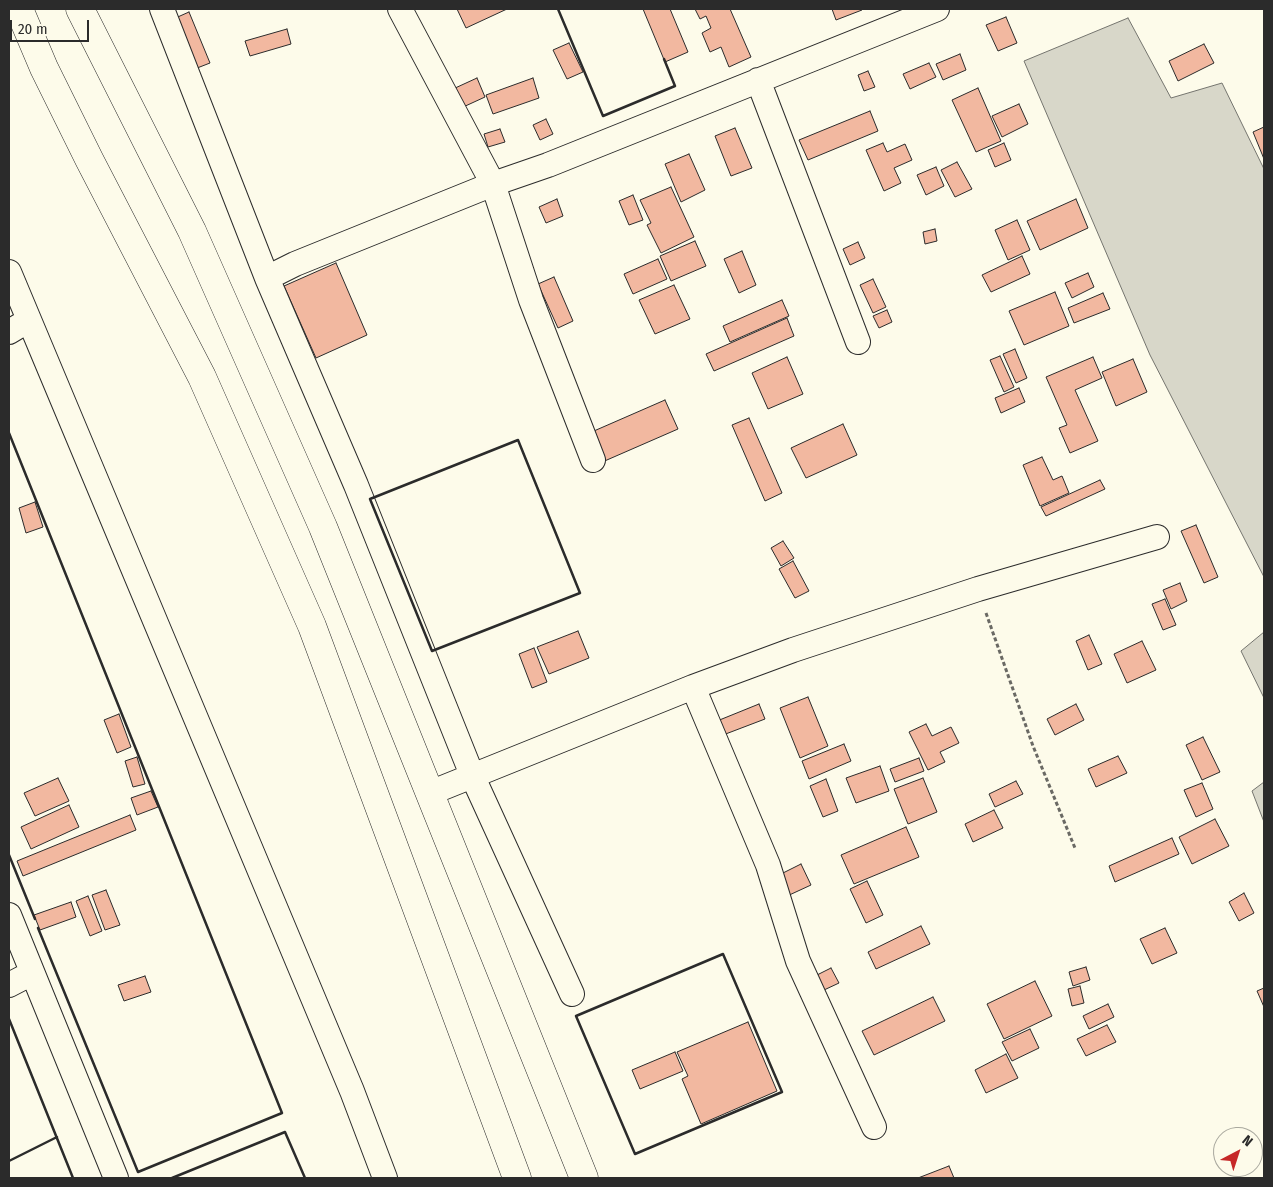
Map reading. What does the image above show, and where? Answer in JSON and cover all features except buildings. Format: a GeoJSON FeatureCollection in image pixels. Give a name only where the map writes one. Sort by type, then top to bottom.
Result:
{"type":"FeatureCollection","features":[{"type":"Feature","properties":{"kind":"main road"},"geometry":{"type":"LineString","coordinates":[[9,9],[44,68],[202,377],[312,626],[517,1178]]}},
{"type":"Feature","properties":{"kind":"main road"},"geometry":{"type":"LineString","coordinates":[[19,9],[44,68]]}},
{"type":"Feature","properties":{"kind":"main road"},"geometry":{"type":"LineString","coordinates":[[80,9],[127,98],[192,231],[323,527],[584,1178]]}},
{"type":"Feature","properties":{"kind":"main road"},"geometry":{"type":"LineString","coordinates":[[94,9],[127,98]]}},
{"type":"Feature","properties":{"kind":"street"},"geometry":{"type":"LineString","coordinates":[[162,9],[268,278],[356,485],[472,775],[572,994]]}},
{"type":"Feature","properties":{"kind":"street"},"geometry":{"type":"LineString","coordinates":[[400,9],[493,184],[531,300],[593,460]]}},
{"type":"Feature","properties":{"kind":"street"},"geometry":{"type":"LineString","coordinates":[[268,278],[295,264],[493,184],[548,165],[937,9]]}},
{"type":"Feature","properties":{"kind":"street"},"geometry":{"type":"LineString","coordinates":[[758,80],[858,342]]}},
{"type":"Feature","properties":{"kind":"street"},"geometry":{"type":"LineString","coordinates":[[9,272],[348,1082],[385,1178]]}},
{"type":"Feature","properties":{"kind":"street"},"geometry":{"type":"LineString","coordinates":[[9,332],[30,320]]}},
{"type":"Feature","properties":{"kind":"street"},"geometry":{"type":"LineString","coordinates":[[430,793],[692,688],[793,650],[978,589],[1157,537]]}},
{"type":"Feature","properties":{"kind":"street"},"geometry":{"type":"LineString","coordinates":[[692,688],[768,865],[798,961],[874,1127]]}},
{"type":"Feature","properties":{"kind":"street"},"geometry":{"type":"LineString","coordinates":[[9,915],[116,1178]]}},
{"type":"Feature","properties":{"kind":"street"},"geometry":{"type":"LineString","coordinates":[[9,985],[32,973]]}},
{"type":"Feature","properties":{"kind":"path"},"geometry":{"type":"LineString","coordinates":[[978,589],[1033,746],[1075,848]]}},
{"type":"Feature","properties":{"kind":"shaded area"},"geometry":{"type":"Polygon","coordinates":[[[1128,18],[1171,98],[1222,83],[1264,169],[1264,577],[1150,355],[1024,61],[1128,18]]]}},
{"type":"Feature","properties":{"kind":"shaded area"},"geometry":{"type":"Polygon","coordinates":[[[1264,632],[1264,698],[1241,651],[1264,632]]]}},
{"type":"Feature","properties":{"kind":"shaded area"},"geometry":{"type":"Polygon","coordinates":[[[1264,782],[1264,822],[1252,791],[1264,782]]]}},
{"type":"Feature","properties":{"kind":"wall"},"geometry":{"type":"LineString","coordinates":[[558,9],[603,116],[675,86],[664,59]]}},
{"type":"Feature","properties":{"kind":"wall"},"geometry":{"type":"LineString","coordinates":[[9,433],[282,1113],[138,1172],[38,928]]}},
{"type":"Feature","properties":{"kind":"wall"},"geometry":{"type":"LineString","coordinates":[[518,440],[580,593],[432,651],[370,499],[518,440]]}},
{"type":"Feature","properties":{"kind":"wall"},"geometry":{"type":"LineString","coordinates":[[9,855],[35,919]]}},
{"type":"Feature","properties":{"kind":"wall"},"geometry":{"type":"LineString","coordinates":[[723,954],[782,1092],[635,1154],[576,1016],[723,954]]}},
{"type":"Feature","properties":{"kind":"wall"},"geometry":{"type":"LineString","coordinates":[[9,1019],[73,1178]]}},
{"type":"Feature","properties":{"kind":"wall"},"geometry":{"type":"LineString","coordinates":[[172,1178],[285,1132],[305,1178]]}},
{"type":"Feature","properties":{"kind":"wall"},"geometry":{"type":"LineString","coordinates":[[9,1161],[57,1137]]}}]}
